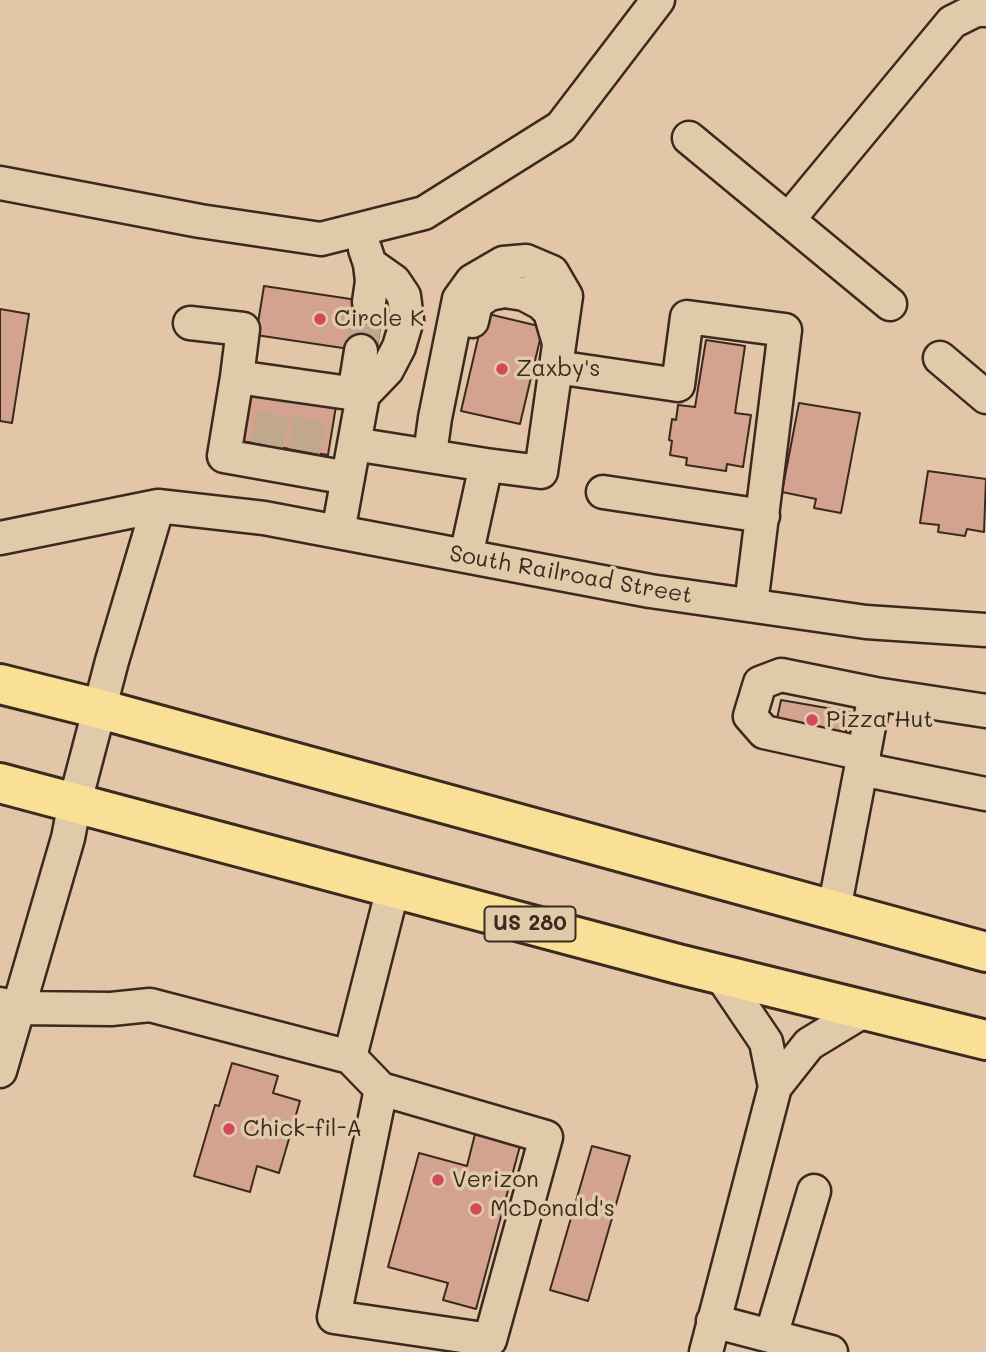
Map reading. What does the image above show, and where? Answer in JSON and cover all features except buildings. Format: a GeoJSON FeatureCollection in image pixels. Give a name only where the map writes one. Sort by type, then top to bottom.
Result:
{"type":"FeatureCollection","features":[{"type":"Feature","properties":{"kind":"highway"},"geometry":{"type":"LineString","coordinates":[[0,684],[986,951]]}},
{"type":"Feature","properties":{"kind":"highway","name":"US 280"},"geometry":{"type":"LineString","coordinates":[[0,783],[720,974],[986,1040]]}},
{"type":"Feature","properties":{"kind":"street"},"geometry":{"type":"LineString","coordinates":[[0,183],[200,221],[321,239],[424,213],[561,127],[658,0]]}},
{"type":"Feature","properties":{"kind":"street"},"geometry":{"type":"LineString","coordinates":[[788,220],[952,22],[976,10],[986,10]]}},
{"type":"Feature","properties":{"kind":"street"},"geometry":{"type":"LineString","coordinates":[[689,138],[890,304]]}},
{"type":"Feature","properties":{"kind":"street"},"geometry":{"type":"LineString","coordinates":[[359,230],[370,264],[372,281],[369,302]]}},
{"type":"Feature","properties":{"kind":"street"},"geometry":{"type":"LineString","coordinates":[[354,444],[541,472],[566,296],[552,272],[526,261],[503,263],[472,281],[459,299],[430,454]]}},
{"type":"Feature","properties":{"kind":"street"},"geometry":{"type":"LineString","coordinates":[[237,377],[278,390],[314,396],[359,394],[387,370],[399,347],[407,320],[404,296],[394,281],[370,264]]}},
{"type":"Feature","properties":{"kind":"street"},"geometry":{"type":"LineString","coordinates":[[557,356],[678,385],[687,317],[785,330],[751,605]]}},
{"type":"Feature","properties":{"kind":"street"},"geometry":{"type":"LineString","coordinates":[[190,323],[243,329],[224,456],[265,454],[303,460],[348,478]]}},
{"type":"Feature","properties":{"kind":"street"},"geometry":{"type":"LineString","coordinates":[[338,532],[354,444],[361,351]]}},
{"type":"Feature","properties":{"kind":"street"},"geometry":{"type":"LineString","coordinates":[[940,358],[986,397]]}},
{"type":"Feature","properties":{"kind":"street"},"geometry":{"type":"LineString","coordinates":[[466,556],[486,465]]}},
{"type":"Feature","properties":{"kind":"street"},"geometry":{"type":"LineString","coordinates":[[603,492],[763,516]]}},
{"type":"Feature","properties":{"kind":"street"},"geometry":{"type":"LineString","coordinates":[[0,1071],[9,1006],[68,838],[100,709],[158,506]]}},
{"type":"Feature","properties":{"kind":"street","name":"South Railroad Street"},"geometry":{"type":"LineString","coordinates":[[0,538],[158,506],[264,518],[650,590],[866,622],[986,630]]}},
{"type":"Feature","properties":{"kind":"street"},"geometry":{"type":"LineString","coordinates":[[986,711],[875,694],[781,675],[760,683],[750,716],[764,732],[863,762],[986,794]]}},
{"type":"Feature","properties":{"kind":"street"},"geometry":{"type":"LineString","coordinates":[[834,910],[875,694]]}},
{"type":"Feature","properties":{"kind":"street"},"geometry":{"type":"LineString","coordinates":[[350,1057],[393,888]]}},
{"type":"Feature","properties":{"kind":"street"},"geometry":{"type":"LineString","coordinates":[[720,974],[766,1042],[775,1087]]}},
{"type":"Feature","properties":{"kind":"street"},"geometry":{"type":"LineString","coordinates":[[9,1006],[111,1009],[150,1005],[350,1057],[381,1089],[545,1137],[490,1339],[334,1317],[381,1089]]}},
{"type":"Feature","properties":{"kind":"street"},"geometry":{"type":"LineString","coordinates":[[706,1352],[775,1087],[809,1044],[865,1010]]}},
{"type":"Feature","properties":{"kind":"street"},"geometry":{"type":"LineString","coordinates":[[771,1336],[814,1191]]}},
{"type":"Feature","properties":{"kind":"street"},"geometry":{"type":"LineString","coordinates":[[713,1321],[831,1352]]}},
{"type":"Feature","properties":{"kind":"tunnel"},"geometry":{"type":"LineString","coordinates":[[361,351],[369,302]]}},
{"type":"Feature","properties":{"kind":"tunnel"},"geometry":{"type":"LineString","coordinates":[[267,445],[277,396]]}},
{"type":"Feature","properties":{"kind":"tunnel"},"geometry":{"type":"LineString","coordinates":[[304,451],[313,403]]}},
{"type":"Feature","properties":{"kind":"place","name":"Circle K"},"geometry":{"type":"Point","coordinates":[320,319]}},
{"type":"Feature","properties":{"kind":"place","name":"Zaxby's"},"geometry":{"type":"Point","coordinates":[502,369]}},
{"type":"Feature","properties":{"kind":"place","name":"Pizza Hut"},"geometry":{"type":"Point","coordinates":[812,720]}},
{"type":"Feature","properties":{"kind":"place","name":"Chick-fil-A"},"geometry":{"type":"Point","coordinates":[229,1129]}},
{"type":"Feature","properties":{"kind":"place","name":"Verizon"},"geometry":{"type":"Point","coordinates":[438,1180]}},
{"type":"Feature","properties":{"kind":"place","name":"McDonald's"},"geometry":{"type":"Point","coordinates":[476,1209]}}]}
